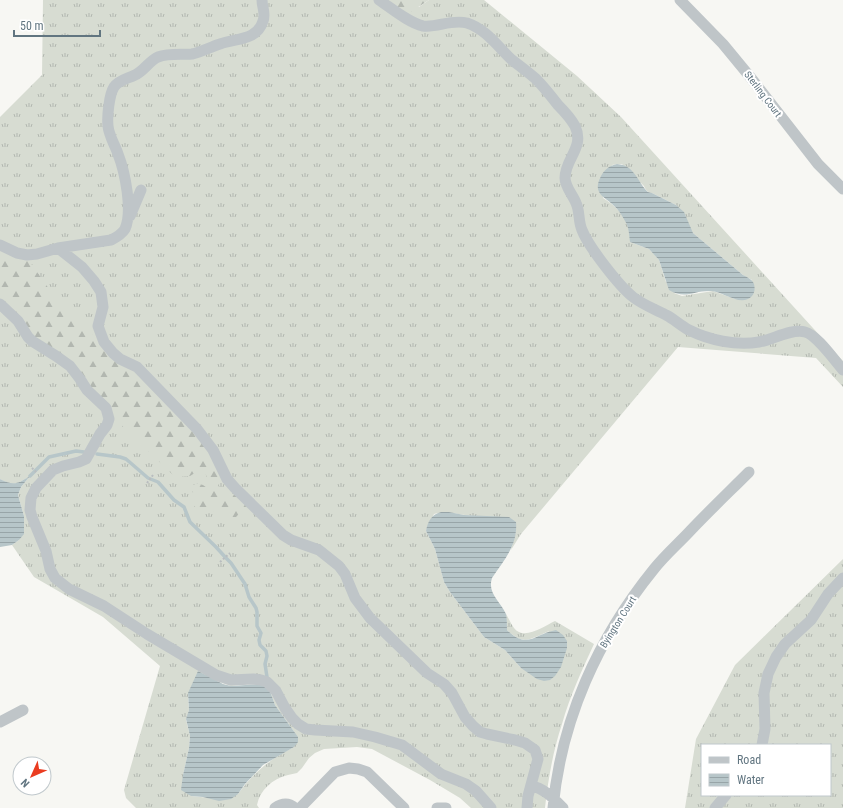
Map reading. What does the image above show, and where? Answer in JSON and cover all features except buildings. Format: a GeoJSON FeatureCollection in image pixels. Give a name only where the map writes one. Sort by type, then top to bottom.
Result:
{"type":"FeatureCollection","features":[{"type":"Feature","properties":{"kind":"street"},"geometry":{"type":"LineString","coordinates":[[127,222],[128,206],[125,183],[118,153],[108,127],[107,118],[111,92],[114,86],[139,73],[157,57],[201,52],[220,44],[247,38],[253,35],[259,29],[263,21],[264,14],[262,0]]}},
{"type":"Feature","properties":{"kind":"street"},"geometry":{"type":"LineString","coordinates":[[379,0],[423,26],[460,22],[472,25],[480,30],[513,61],[537,80],[563,110],[574,126],[578,138],[578,144],[567,167],[565,178],[577,206],[582,231],[609,270],[634,298],[667,315],[691,331],[726,342],[748,344],[795,332],[805,332],[816,339],[843,370]]}},
{"type":"Feature","properties":{"kind":"street","name":"Sterling Court"},"geometry":{"type":"LineString","coordinates":[[680,0],[723,44],[752,78],[818,164],[843,189]]}},
{"type":"Feature","properties":{"kind":"street"},"geometry":{"type":"LineString","coordinates":[[0,245],[17,253],[27,255],[37,254],[58,248],[112,240],[118,237],[124,230],[141,190]]}},
{"type":"Feature","properties":{"kind":"street"},"geometry":{"type":"LineString","coordinates":[[58,248],[82,268],[94,281],[101,292],[102,307],[98,326],[104,342],[113,353],[137,367],[198,429],[213,450],[227,479],[234,488],[283,535],[291,540],[319,550],[339,566],[345,574],[355,598],[370,618],[427,672],[444,684],[452,693],[465,717],[473,726],[487,734],[525,743],[535,750],[538,759],[527,808]]}},
{"type":"Feature","properties":{"kind":"street"},"geometry":{"type":"LineString","coordinates":[[0,304],[18,321],[32,341],[70,366],[87,390],[106,408],[108,414],[109,419],[107,425],[100,434],[86,459],[53,470],[36,488],[31,498],[30,510],[32,517],[46,551],[50,569],[55,578],[69,589],[104,606],[147,634],[216,675],[231,680],[252,679],[267,682],[276,691],[292,718],[306,729],[353,732],[381,738],[402,745],[442,774],[466,784],[476,791],[491,808]]}},
{"type":"Feature","properties":{"kind":"street","name":"Byington Court"},"geometry":{"type":"LineString","coordinates":[[553,803],[561,754],[579,695],[595,659],[616,622],[634,595],[655,568],[749,472]]}},
{"type":"Feature","properties":{"kind":"street"},"geometry":{"type":"LineString","coordinates":[[762,744],[765,728],[764,693],[768,674],[776,657],[785,644],[810,620],[828,594],[843,578]]}},
{"type":"Feature","properties":{"kind":"street"},"geometry":{"type":"LineString","coordinates":[[0,722],[23,710]]}},
{"type":"Feature","properties":{"kind":"street"},"geometry":{"type":"LineString","coordinates":[[300,808],[335,772],[349,768],[367,772],[404,808]]}},
{"type":"Feature","properties":{"kind":"street"},"geometry":{"type":"LineString","coordinates":[[531,786],[539,788],[553,803],[563,808]]}},
{"type":"Feature","properties":{"kind":"street"},"geometry":{"type":"LineString","coordinates":[[715,808],[725,796]]}},
{"type":"Feature","properties":{"kind":"street"},"geometry":{"type":"LineString","coordinates":[[275,808],[279,804],[286,803],[295,808]]}},
{"type":"Feature","properties":{"kind":"street"},"geometry":{"type":"LineString","coordinates":[[437,808],[446,808]]}},
{"type":"Feature","properties":{"kind":"path"},"geometry":{"type":"LineString","coordinates":[[148,483],[153,475]]}},
{"type":"Feature","properties":{"kind":"path"},"geometry":{"type":"LineString","coordinates":[[220,562],[230,554]]}},
{"type":"Feature","properties":{"kind":"green space"},"geometry":{"type":"Polygon","coordinates":[[[43,0],[384,0],[419,7],[429,0],[484,0],[577,76],[621,117],[843,361],[843,387],[816,358],[678,347],[521,534],[511,550],[516,531],[516,522],[442,512],[434,514],[426,531],[435,549],[444,582],[484,637],[505,650],[521,668],[549,631],[527,640],[518,638],[507,630],[506,614],[518,632],[528,633],[540,629],[555,621],[594,644],[572,693],[559,734],[551,766],[545,808],[471,808],[460,798],[430,780],[372,749],[357,747],[324,749],[315,753],[297,773],[282,777],[272,782],[261,795],[257,805],[259,808],[136,808],[126,798],[124,790],[160,666],[103,617],[34,577],[12,545],[19,540],[24,516],[18,495],[21,487],[29,477],[15,484],[0,479],[0,117],[42,75],[43,0]],[[622,164],[612,165],[603,198],[611,203],[624,217],[629,228],[630,242],[649,249],[659,260],[666,282],[674,293],[682,296],[713,291],[735,299],[752,280],[743,275],[693,233],[676,205],[647,191],[622,164]],[[214,680],[188,695],[189,710],[186,720],[190,736],[183,775],[191,796],[210,798],[238,794],[257,772],[277,757],[294,747],[295,733],[275,705],[270,691],[255,683],[231,686],[214,680]]]}},
{"type":"Feature","properties":{"kind":"green space"},"geometry":{"type":"Polygon","coordinates":[[[384,0],[429,0],[406,15],[384,0]]]}},
{"type":"Feature","properties":{"kind":"green space"},"geometry":{"type":"Polygon","coordinates":[[[0,248],[27,258],[59,303],[101,342],[136,370],[204,441],[224,478],[218,485],[220,490],[228,494],[236,494],[247,505],[236,517],[229,517],[228,510],[217,508],[211,513],[203,514],[191,503],[193,499],[201,495],[192,492],[192,487],[196,483],[207,488],[210,485],[206,475],[198,471],[190,476],[175,477],[112,416],[110,410],[39,343],[0,300],[0,248]]]}},
{"type":"Feature","properties":{"kind":"green space"},"geometry":{"type":"Polygon","coordinates":[[[843,559],[843,808],[685,808],[696,739],[735,665],[843,559]]]}},
{"type":"Feature","properties":{"kind":"water"},"geometry":{"type":"Polygon","coordinates":[[[617,164],[623,165],[632,171],[648,192],[676,205],[684,212],[693,233],[752,281],[755,288],[752,296],[748,299],[737,300],[711,291],[680,294],[669,290],[659,260],[649,249],[630,242],[628,228],[622,216],[614,206],[599,193],[599,181],[604,171],[617,164]]]}},
{"type":"Feature","properties":{"kind":"water"},"geometry":{"type":"Polygon","coordinates":[[[30,476],[21,487],[18,495],[24,516],[24,534],[12,545],[0,547],[0,479],[9,483],[15,483],[30,476]]]}},
{"type":"Feature","properties":{"kind":"water"},"geometry":{"type":"Polygon","coordinates":[[[441,512],[464,515],[509,517],[516,522],[515,538],[509,552],[492,578],[491,588],[506,614],[507,630],[514,636],[526,640],[556,630],[563,635],[567,641],[567,648],[561,667],[555,676],[550,680],[544,681],[537,679],[521,668],[505,650],[484,637],[450,592],[444,582],[435,549],[426,531],[430,519],[441,512]]]}},
{"type":"Feature","properties":{"kind":"water"},"geometry":{"type":"Polygon","coordinates":[[[198,671],[223,684],[231,686],[261,684],[270,691],[275,705],[298,737],[298,742],[294,747],[263,765],[245,784],[238,794],[231,799],[219,801],[191,796],[181,790],[190,736],[186,719],[189,710],[188,693],[198,671]]]}},
{"type":"Feature","properties":{"kind":"waterway"},"geometry":{"type":"LineString","coordinates":[[30,476],[49,457],[76,451],[84,452]]}},
{"type":"Feature","properties":{"kind":"waterway"},"geometry":{"type":"LineString","coordinates":[[97,454],[126,459],[148,478],[158,482],[174,500],[184,507],[190,522],[231,563],[245,584],[249,597],[256,608],[257,626],[261,633],[259,640],[260,645],[266,651],[267,656],[265,664],[267,677]]}}]}
